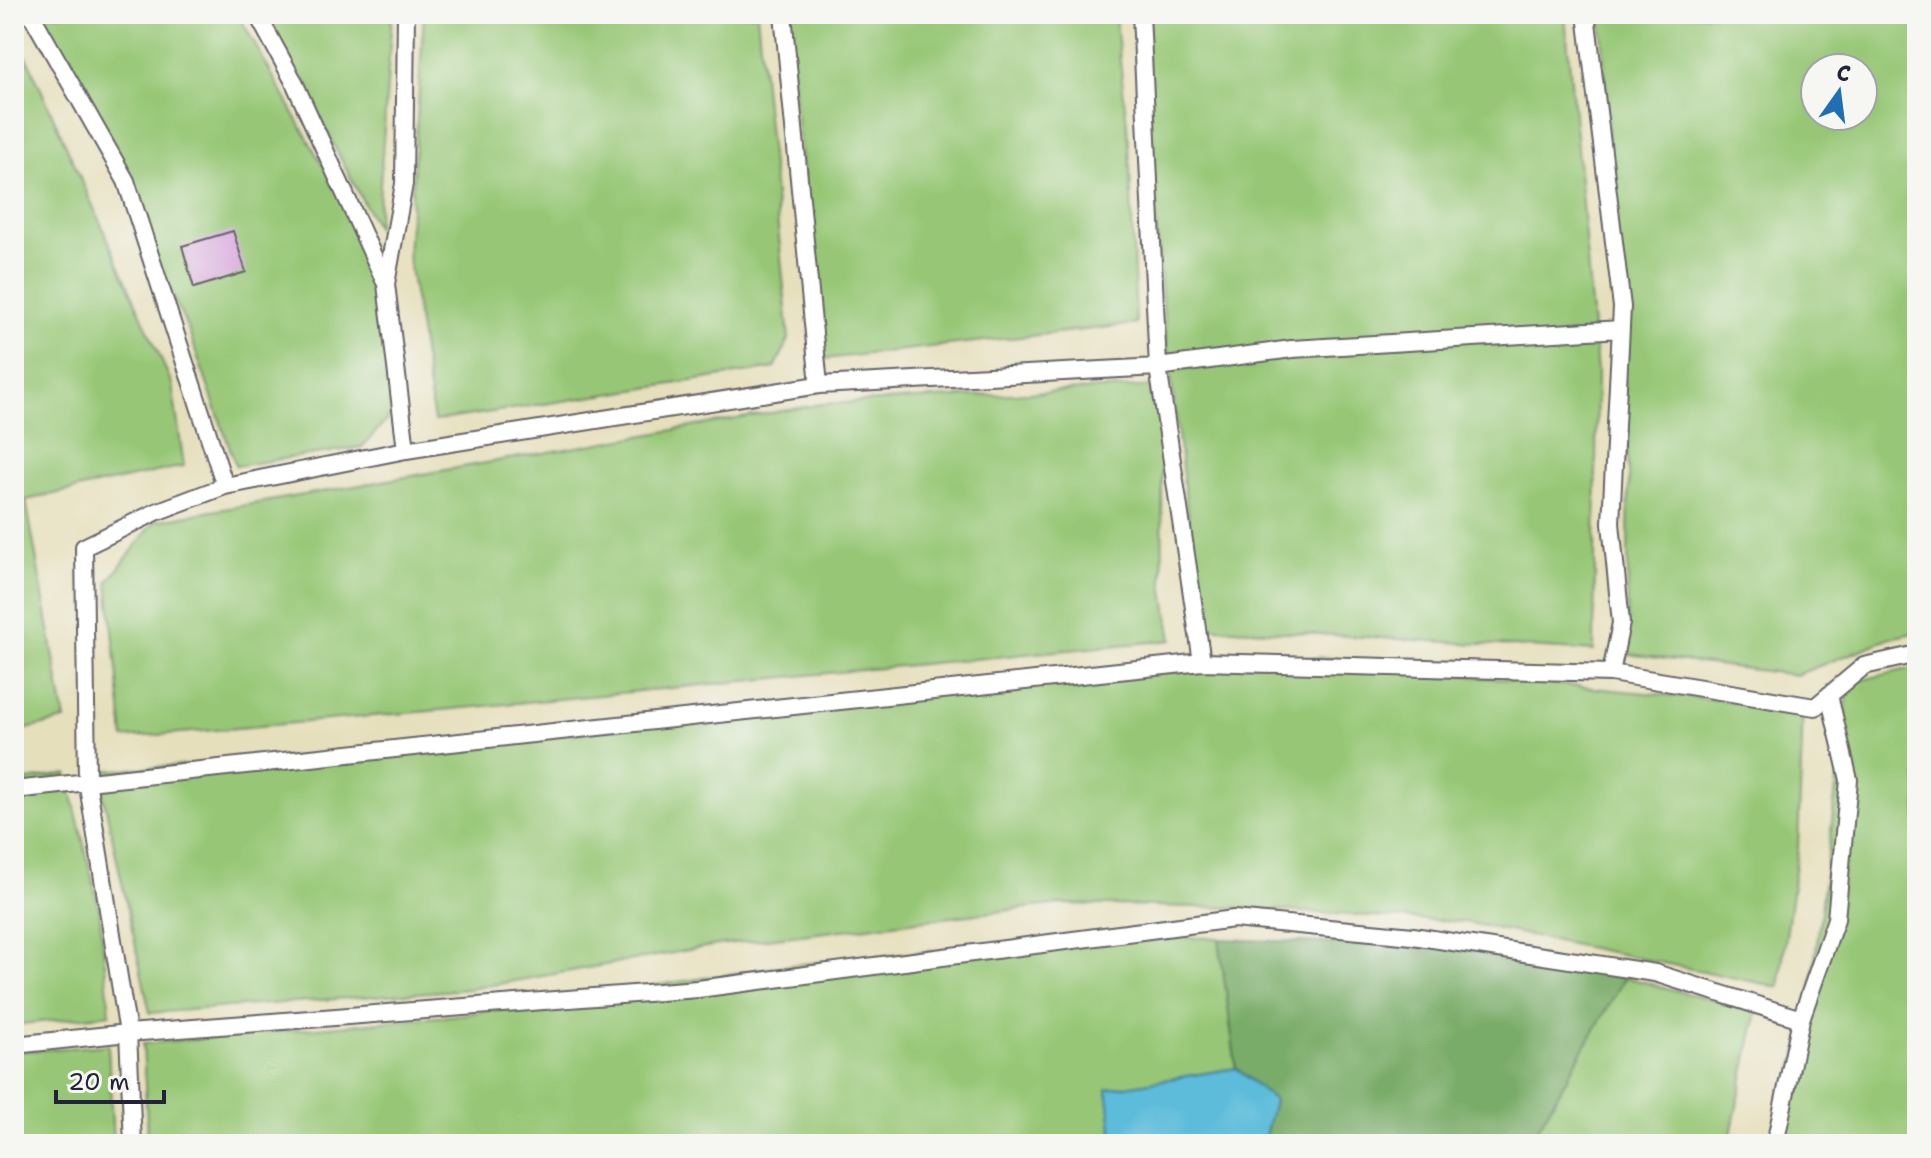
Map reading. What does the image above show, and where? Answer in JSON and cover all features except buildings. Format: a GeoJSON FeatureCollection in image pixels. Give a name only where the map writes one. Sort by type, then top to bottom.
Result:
{"type":"FeatureCollection","features":[{"type":"Feature","properties":{"kind":"lane"},"geometry":{"type":"LineString","coordinates":[[31,14],[126,181],[225,486]]}},
{"type":"Feature","properties":{"kind":"lane"},"geometry":{"type":"LineString","coordinates":[[257,14],[293,80],[386,284]]}},
{"type":"Feature","properties":{"kind":"lane"},"geometry":{"type":"LineString","coordinates":[[406,14],[404,184],[386,284],[406,450]]}},
{"type":"Feature","properties":{"kind":"lane"},"geometry":{"type":"LineString","coordinates":[[783,14],[819,385]]}},
{"type":"Feature","properties":{"kind":"lane"},"geometry":{"type":"LineString","coordinates":[[1141,14],[1158,367],[1202,662]]}},
{"type":"Feature","properties":{"kind":"lane"},"geometry":{"type":"LineString","coordinates":[[1586,14],[1622,307],[1611,523],[1621,623],[1611,673]]}},
{"type":"Feature","properties":{"kind":"lane"},"geometry":{"type":"LineString","coordinates":[[133,1144],[128,1033],[87,780],[84,547],[156,512],[225,486],[406,450],[819,385],[1158,367],[1292,349],[1621,329]]}},
{"type":"Feature","properties":{"kind":"lane"},"geometry":{"type":"LineString","coordinates":[[14,790],[1202,662],[1611,673],[1815,707],[1864,666],[1917,654]]}},
{"type":"Feature","properties":{"kind":"lane"},"geometry":{"type":"LineString","coordinates":[[1775,1144],[1801,1019],[1836,919],[1849,780],[1829,695]]}},
{"type":"Feature","properties":{"kind":"lane"},"geometry":{"type":"LineString","coordinates":[[14,1045],[128,1033],[698,989],[1234,919],[1413,936],[1655,973],[1801,1019]]}},
{"type":"Feature","properties":{"kind":"green space"},"geometry":{"type":"Polygon","coordinates":[[[40,14],[238,14],[373,255],[394,412],[362,447],[236,466],[188,329],[53,35],[40,14]]]}},
{"type":"Feature","properties":{"kind":"green space"},"geometry":{"type":"Polygon","coordinates":[[[265,14],[392,14],[377,228],[265,14]]]}},
{"type":"Feature","properties":{"kind":"green space"},"geometry":{"type":"Polygon","coordinates":[[[424,14],[757,14],[789,339],[775,368],[434,421],[408,255],[424,14]]]}},
{"type":"Feature","properties":{"kind":"green space"},"geometry":{"type":"Polygon","coordinates":[[[785,14],[1115,14],[1129,143],[1136,324],[824,359],[785,14]]]}},
{"type":"Feature","properties":{"kind":"green space"},"geometry":{"type":"Polygon","coordinates":[[[1138,14],[1565,14],[1597,372],[1594,651],[1201,627],[1164,318],[1138,14]]]}},
{"type":"Feature","properties":{"kind":"green space"},"geometry":{"type":"Polygon","coordinates":[[[1601,14],[1917,14],[1917,632],[1891,638],[1796,675],[1627,654],[1629,474],[1601,14]]]}},
{"type":"Feature","properties":{"kind":"green space"},"geometry":{"type":"Polygon","coordinates":[[[14,35],[28,60],[172,384],[184,466],[26,500],[65,720],[14,732],[14,35]]]}},
{"type":"Feature","properties":{"kind":"green space"},"geometry":{"type":"Polygon","coordinates":[[[1161,386],[1163,584],[1172,640],[124,738],[108,582],[155,521],[822,404],[1161,386]]]}},
{"type":"Feature","properties":{"kind":"green space"},"geometry":{"type":"Polygon","coordinates":[[[1323,657],[1469,676],[1803,708],[1798,849],[1779,987],[1465,922],[1240,908],[1060,904],[718,945],[469,989],[150,1013],[98,771],[459,747],[832,703],[1323,657]]]}},
{"type":"Feature","properties":{"kind":"green space"},"geometry":{"type":"Polygon","coordinates":[[[1917,667],[1917,1144],[1778,1144],[1812,984],[1849,683],[1917,667]]]}},
{"type":"Feature","properties":{"kind":"green space"},"geometry":{"type":"Polygon","coordinates":[[[67,774],[99,907],[110,1014],[14,1025],[14,782],[67,774]]]}},
{"type":"Feature","properties":{"kind":"green space"},"geometry":{"type":"Polygon","coordinates":[[[1077,937],[1219,938],[1236,1068],[1108,1089],[1114,1144],[148,1144],[143,1044],[459,1015],[790,965],[1077,937]]]}},
{"type":"Feature","properties":{"kind":"green space"},"geometry":{"type":"Polygon","coordinates":[[[1219,939],[1455,948],[1625,977],[1529,1144],[1263,1144],[1274,1100],[1236,1068],[1219,939]]]}},
{"type":"Feature","properties":{"kind":"green space"},"geometry":{"type":"Polygon","coordinates":[[[1625,977],[1757,1012],[1729,1144],[1529,1144],[1625,977]]]}},
{"type":"Feature","properties":{"kind":"green space"},"geometry":{"type":"Polygon","coordinates":[[[108,1045],[113,1144],[14,1144],[14,1052],[108,1045]]]}},
{"type":"Feature","properties":{"kind":"water"},"geometry":{"type":"Polygon","coordinates":[[[1236,1068],[1274,1100],[1263,1144],[1114,1144],[1107,1089],[1236,1068]]]}}]}
